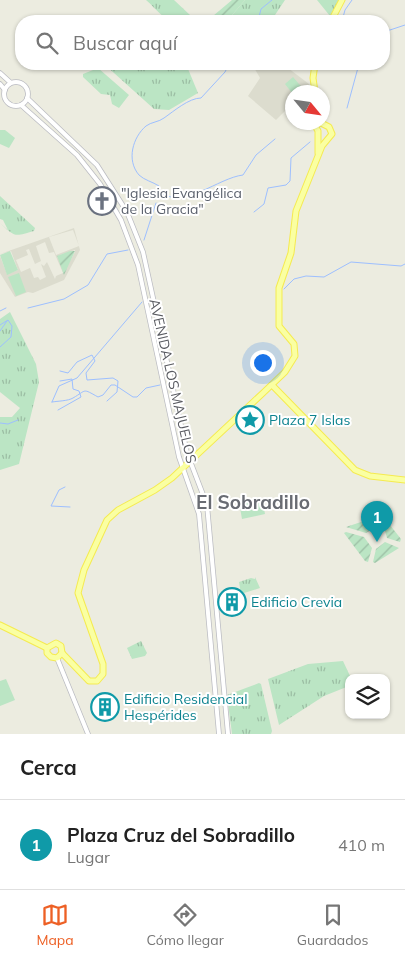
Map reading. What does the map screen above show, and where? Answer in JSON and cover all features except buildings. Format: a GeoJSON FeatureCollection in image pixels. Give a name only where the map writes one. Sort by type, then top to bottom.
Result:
{"type":"FeatureCollection","features":[{"type":"Feature","properties":{"kind":"main road"},"geometry":{"type":"LineString","coordinates":[[334,15],[342,0]]}},
{"type":"Feature","properties":{"kind":"main road"},"geometry":{"type":"LineString","coordinates":[[314,70],[314,85]]}},
{"type":"Feature","properties":{"kind":"main road"},"geometry":{"type":"LineString","coordinates":[[317,130],[318,156]]}},
{"type":"Feature","properties":{"kind":"main road"},"geometry":{"type":"LineString","coordinates":[[318,134],[322,130]]}},
{"type":"Feature","properties":{"kind":"main road"},"geometry":{"type":"LineString","coordinates":[[47,648],[48,656],[59,656],[86,679],[94,681],[101,677],[104,664],[78,593],[84,570],[104,526],[112,515],[161,486],[190,462],[285,372],[296,356],[294,344],[279,326],[278,296],[290,253],[296,211],[318,156],[331,136],[332,131],[330,130]]}},
{"type":"Feature","properties":{"kind":"main road"},"geometry":{"type":"LineString","coordinates":[[318,134],[323,140],[327,140]]}},
{"type":"Feature","properties":{"kind":"main road"},"geometry":{"type":"LineString","coordinates":[[272,385],[355,470],[370,476],[405,480]]}},
{"type":"Feature","properties":{"kind":"main road"},"geometry":{"type":"LineString","coordinates":[[0,625],[47,648]]}},
{"type":"Feature","properties":{"kind":"main road"},"geometry":{"type":"LineString","coordinates":[[47,648],[56,643],[61,646],[59,656]]}},
{"type":"Feature","properties":{"kind":"street"},"geometry":{"type":"LineString","coordinates":[[0,73],[11,83]]}},
{"type":"Feature","properties":{"kind":"street"},"geometry":{"type":"LineString","coordinates":[[0,84],[5,90],[5,98],[9,103],[21,104],[27,98],[27,89],[20,82],[11,83],[5,90]]}},
{"type":"Feature","properties":{"kind":"street","name":"AVENIDA LOS MAJUELOS"},"geometry":{"type":"LineString","coordinates":[[27,98],[83,150],[106,177],[133,225],[144,252],[190,462],[206,505],[228,734]]}},
{"type":"Feature","properties":{"kind":"street","name":"AVENIDA LOS MAJUELOS"},"geometry":{"type":"LineString","coordinates":[[21,104],[76,155],[100,184],[118,212],[131,243],[148,306],[182,468],[200,514],[219,734]]}},
{"type":"Feature","properties":{"kind":"street"},"geometry":{"type":"LineString","coordinates":[[148,306],[156,304]]}},
{"type":"Feature","properties":{"kind":"street"},"geometry":{"type":"LineString","coordinates":[[59,656],[88,734]]}},
{"type":"Feature","properties":{"kind":"shaded area"},"geometry":{"type":"Polygon","coordinates":[[[255,70],[291,70],[310,85],[285,85],[285,111],[276,120],[248,96],[260,78],[255,70]]]}},
{"type":"Feature","properties":{"kind":"shaded area"},"geometry":{"type":"Polygon","coordinates":[[[74,228],[79,245],[73,230],[49,237],[56,255],[79,246],[80,250],[64,280],[33,293],[28,292],[15,297],[0,273],[0,256],[7,274],[18,270],[11,251],[0,254],[74,228]],[[45,242],[36,246],[41,261],[35,264],[29,249],[26,250],[28,255],[16,260],[21,272],[30,268],[34,278],[38,277],[40,280],[46,277],[41,264],[44,266],[47,262],[55,279],[56,276],[63,273],[54,252],[49,253],[45,242]],[[75,250],[57,256],[65,270],[75,250]]]}},
{"type":"Feature","properties":{"kind":"green space"},"geometry":{"type":"Polygon","coordinates":[[[146,0],[174,0],[190,15],[162,15],[146,0]]]}},
{"type":"Feature","properties":{"kind":"green space"},"geometry":{"type":"Polygon","coordinates":[[[232,0],[245,0],[232,15],[214,15],[232,0]]]}},
{"type":"Feature","properties":{"kind":"green space"},"geometry":{"type":"Polygon","coordinates":[[[245,0],[285,0],[275,15],[232,15],[245,0]]]}},
{"type":"Feature","properties":{"kind":"green space"},"geometry":{"type":"Polygon","coordinates":[[[317,0],[339,0],[329,15],[317,0]]]}},
{"type":"Feature","properties":{"kind":"green space"},"geometry":{"type":"Polygon","coordinates":[[[93,70],[100,70],[129,95],[119,108],[112,104],[110,95],[101,94],[83,77],[83,74],[93,70]]]}},
{"type":"Feature","properties":{"kind":"green space"},"geometry":{"type":"Polygon","coordinates":[[[111,70],[188,70],[198,93],[169,110],[154,109],[111,70]]]}},
{"type":"Feature","properties":{"kind":"green space"},"geometry":{"type":"Polygon","coordinates":[[[293,77],[300,85],[286,85],[293,77]]]}},
{"type":"Feature","properties":{"kind":"green space"},"geometry":{"type":"Polygon","coordinates":[[[0,130],[5,130],[15,138],[9,148],[0,144],[0,130]]]}},
{"type":"Feature","properties":{"kind":"green space"},"geometry":{"type":"Polygon","coordinates":[[[0,196],[35,228],[34,231],[18,235],[9,231],[0,223],[8,230],[3,220],[0,219],[0,196]]]}},
{"type":"Feature","properties":{"kind":"green space"},"geometry":{"type":"Polygon","coordinates":[[[10,251],[18,270],[7,275],[0,255],[10,251]]]}},
{"type":"Feature","properties":{"kind":"green space"},"geometry":{"type":"Polygon","coordinates":[[[75,251],[64,275],[57,256],[75,251]]]}},
{"type":"Feature","properties":{"kind":"green space"},"geometry":{"type":"Polygon","coordinates":[[[19,273],[26,292],[16,296],[8,277],[19,273]]]}},
{"type":"Feature","properties":{"kind":"green space"},"geometry":{"type":"Polygon","coordinates":[[[10,312],[36,364],[39,382],[19,464],[0,470],[0,417],[12,417],[20,408],[0,392],[0,319],[10,312]]]}},
{"type":"Feature","properties":{"kind":"green space"},"geometry":{"type":"Polygon","coordinates":[[[262,498],[265,514],[242,519],[239,502],[262,498]]]}},
{"type":"Feature","properties":{"kind":"green space"},"geometry":{"type":"Polygon","coordinates":[[[373,518],[378,519],[376,527],[366,533],[346,527],[373,518]]]}},
{"type":"Feature","properties":{"kind":"green space"},"geometry":{"type":"Polygon","coordinates":[[[383,520],[386,520],[401,539],[400,542],[387,538],[385,531],[381,528],[383,520]]]}},
{"type":"Feature","properties":{"kind":"green space"},"geometry":{"type":"Polygon","coordinates":[[[344,533],[364,537],[372,548],[368,562],[365,561],[344,533]]]}},
{"type":"Feature","properties":{"kind":"green space"},"geometry":{"type":"Polygon","coordinates":[[[385,542],[399,548],[375,563],[373,562],[376,549],[385,542]]]}},
{"type":"Feature","properties":{"kind":"green space"},"geometry":{"type":"Polygon","coordinates":[[[255,577],[260,588],[241,594],[239,582],[251,578],[255,579],[255,577]]]}},
{"type":"Feature","properties":{"kind":"green space"},"geometry":{"type":"Polygon","coordinates":[[[141,641],[147,653],[145,656],[132,659],[127,648],[141,641]]]}},
{"type":"Feature","properties":{"kind":"green space"},"geometry":{"type":"Polygon","coordinates":[[[343,661],[349,674],[345,674],[345,688],[324,696],[279,725],[268,679],[308,664],[343,661]]]}},
{"type":"Feature","properties":{"kind":"green space"},"geometry":{"type":"Polygon","coordinates":[[[6,679],[15,700],[0,706],[0,681],[6,679]]]}},
{"type":"Feature","properties":{"kind":"green space"},"geometry":{"type":"Polygon","coordinates":[[[259,683],[261,684],[272,731],[271,734],[232,734],[227,695],[259,683]]]}},
{"type":"Feature","properties":{"kind":"waterway"},"geometry":{"type":"LineString","coordinates":[[260,15],[261,9],[272,0]]}},
{"type":"Feature","properties":{"kind":"waterway"},"geometry":{"type":"LineString","coordinates":[[344,15],[352,0]]}},
{"type":"Feature","properties":{"kind":"waterway"},"geometry":{"type":"LineString","coordinates":[[390,30],[405,25]]}},
{"type":"Feature","properties":{"kind":"waterway"},"geometry":{"type":"LineString","coordinates":[[159,197],[159,186],[141,177],[135,169],[132,156],[138,136],[148,125],[162,119],[187,102],[201,98],[226,70]]}},
{"type":"Feature","properties":{"kind":"waterway"},"geometry":{"type":"LineString","coordinates":[[347,108],[357,70]]}},
{"type":"Feature","properties":{"kind":"waterway"},"geometry":{"type":"LineString","coordinates":[[161,193],[170,197],[191,195],[233,177],[243,175],[256,155],[275,139]]}},
{"type":"Feature","properties":{"kind":"waterway"},"geometry":{"type":"LineString","coordinates":[[254,212],[264,204],[268,188],[286,185],[290,181],[291,158],[310,142]]}},
{"type":"Feature","properties":{"kind":"waterway"},"geometry":{"type":"LineString","coordinates":[[144,240],[156,203]]}},
{"type":"Feature","properties":{"kind":"waterway"},"geometry":{"type":"LineString","coordinates":[[28,308],[64,299],[88,285],[107,254],[128,250]]}},
{"type":"Feature","properties":{"kind":"waterway"},"geometry":{"type":"LineString","coordinates":[[284,289],[294,279],[306,276],[324,277],[351,262],[401,266],[405,264]]}},
{"type":"Feature","properties":{"kind":"waterway"},"geometry":{"type":"LineString","coordinates":[[52,402],[59,386],[77,378],[142,302]]}},
{"type":"Feature","properties":{"kind":"waterway"},"geometry":{"type":"LineString","coordinates":[[0,311],[6,308]]}},
{"type":"Feature","properties":{"kind":"waterway"},"geometry":{"type":"LineString","coordinates":[[0,325],[8,320],[12,326],[11,337],[0,347]]}},
{"type":"Feature","properties":{"kind":"waterway"},"geometry":{"type":"LineString","coordinates":[[0,331],[7,321]]}},
{"type":"Feature","properties":{"kind":"waterway"},"geometry":{"type":"LineString","coordinates":[[60,371],[68,373],[77,362],[92,355],[95,361],[86,373],[87,380],[113,378],[118,381],[117,392],[107,401]]}},
{"type":"Feature","properties":{"kind":"waterway"},"geometry":{"type":"LineString","coordinates":[[58,410],[81,397],[79,391],[73,389],[72,379],[60,381]]}},
{"type":"Feature","properties":{"kind":"waterway"},"geometry":{"type":"LineString","coordinates":[[52,402],[71,399],[85,391],[98,397],[103,395],[111,385],[115,385],[133,397],[137,397],[146,388],[160,385]]}},
{"type":"Feature","properties":{"kind":"waterway"},"geometry":{"type":"LineString","coordinates":[[0,423],[8,424],[18,420]]}},
{"type":"Feature","properties":{"kind":"waterway"},"geometry":{"type":"LineString","coordinates":[[65,487],[59,490],[51,506],[70,507]]}},
{"type":"Feature","properties":{"kind":"place","name":"\"Iglesia Evangélica de la Gracia\""},"geometry":{"type":"Point","coordinates":[102,201]}},
{"type":"Feature","properties":{"kind":"place","name":"Plaza 7 Islas"},"geometry":{"type":"Point","coordinates":[250,420]}},
{"type":"Feature","properties":{"kind":"place","name":"Plaza Cruz del Sobradillo"},"geometry":{"type":"Point","coordinates":[377,542]}},
{"type":"Feature","properties":{"kind":"place","name":"Edificio Crevia"},"geometry":{"type":"Point","coordinates":[232,602]}},
{"type":"Feature","properties":{"kind":"place","name":"Edificio Residencial Hespérides"},"geometry":{"type":"Point","coordinates":[105,707]}},
{"type":"Feature","properties":{"kind":"district","name":"El Sobradillo"},"geometry":{"type":"Point","coordinates":[253,502]}}]}
